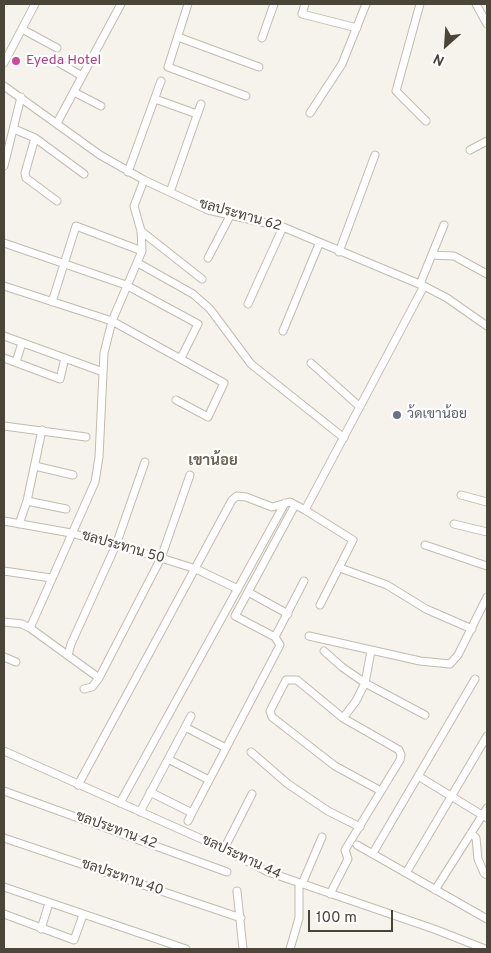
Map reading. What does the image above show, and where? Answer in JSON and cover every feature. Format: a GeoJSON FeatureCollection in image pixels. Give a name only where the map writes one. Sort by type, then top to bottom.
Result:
{"type":"FeatureCollection","features":[{"type":"Feature","properties":{"kind":"street"},"geometry":{"type":"LineString","coordinates":[[4,63],[35,4]]}},
{"type":"Feature","properties":{"kind":"street"},"geometry":{"type":"LineString","coordinates":[[57,123],[121,4]]}},
{"type":"Feature","properties":{"kind":"street"},"geometry":{"type":"LineString","coordinates":[[188,4],[168,67],[246,96]]}},
{"type":"Feature","properties":{"kind":"street"},"geometry":{"type":"LineString","coordinates":[[262,38],[274,4]]}},
{"type":"Feature","properties":{"kind":"street"},"geometry":{"type":"LineString","coordinates":[[305,4],[302,14],[357,28]]}},
{"type":"Feature","properties":{"kind":"street"},"geometry":{"type":"LineString","coordinates":[[310,112],[342,64],[366,4]]}},
{"type":"Feature","properties":{"kind":"street"},"geometry":{"type":"LineString","coordinates":[[420,4],[397,87],[398,94],[426,121]]}},
{"type":"Feature","properties":{"kind":"street"},"geometry":{"type":"LineString","coordinates":[[476,4],[487,24]]}},
{"type":"Feature","properties":{"kind":"street"},"geometry":{"type":"LineString","coordinates":[[22,29],[57,48]]}},
{"type":"Feature","properties":{"kind":"street"},"geometry":{"type":"LineString","coordinates":[[178,37],[259,67]]}},
{"type":"Feature","properties":{"kind":"street"},"geometry":{"type":"LineString","coordinates":[[56,61],[82,76]]}},
{"type":"Feature","properties":{"kind":"street"},"geometry":{"type":"LineString","coordinates":[[128,172],[161,81]]}},
{"type":"Feature","properties":{"kind":"street","name":"ชลประทาน 62"},"geometry":{"type":"LineString","coordinates":[[4,86],[100,155],[144,180],[208,210],[283,228],[422,285],[447,298],[487,326]]}},
{"type":"Feature","properties":{"kind":"street"},"geometry":{"type":"LineString","coordinates":[[74,92],[101,106]]}},
{"type":"Feature","properties":{"kind":"street"},"geometry":{"type":"LineString","coordinates":[[4,166],[21,97]]}},
{"type":"Feature","properties":{"kind":"street"},"geometry":{"type":"LineString","coordinates":[[155,99],[197,114]]}},
{"type":"Feature","properties":{"kind":"street"},"geometry":{"type":"LineString","coordinates":[[170,192],[201,104]]}},
{"type":"Feature","properties":{"kind":"street"},"geometry":{"type":"LineString","coordinates":[[14,129],[35,138],[84,174]]}},
{"type":"Feature","properties":{"kind":"street"},"geometry":{"type":"LineString","coordinates":[[35,138],[25,173],[26,178],[57,201]]}},
{"type":"Feature","properties":{"kind":"street"},"geometry":{"type":"LineString","coordinates":[[470,150],[487,140]]}},
{"type":"Feature","properties":{"kind":"street"},"geometry":{"type":"LineString","coordinates":[[339,252],[375,155]]}},
{"type":"Feature","properties":{"kind":"street"},"geometry":{"type":"LineString","coordinates":[[30,628],[95,482],[99,458],[103,372],[108,336],[112,320],[142,250],[141,231],[134,206],[144,180]]}},
{"type":"Feature","properties":{"kind":"street"},"geometry":{"type":"LineString","coordinates":[[208,258],[230,216]]}},
{"type":"Feature","properties":{"kind":"street"},"geometry":{"type":"LineString","coordinates":[[305,510],[422,285],[444,225]]}},
{"type":"Feature","properties":{"kind":"street"},"geometry":{"type":"LineString","coordinates":[[52,302],[76,226],[142,250]]}},
{"type":"Feature","properties":{"kind":"street"},"geometry":{"type":"LineString","coordinates":[[248,304],[283,228]]}},
{"type":"Feature","properties":{"kind":"street"},"geometry":{"type":"LineString","coordinates":[[141,231],[202,279]]}},
{"type":"Feature","properties":{"kind":"street"},"geometry":{"type":"LineString","coordinates":[[4,244],[126,285],[198,324],[181,358]]}},
{"type":"Feature","properties":{"kind":"street"},"geometry":{"type":"LineString","coordinates":[[283,331],[319,244]]}},
{"type":"Feature","properties":{"kind":"street"},"geometry":{"type":"LineString","coordinates":[[432,254],[454,256],[487,274]]}},
{"type":"Feature","properties":{"kind":"street"},"geometry":{"type":"LineString","coordinates":[[138,263],[193,294],[210,310],[251,364],[344,438]]}},
{"type":"Feature","properties":{"kind":"street"},"geometry":{"type":"LineString","coordinates":[[4,286],[112,320],[224,383],[207,418],[176,400]]}},
{"type":"Feature","properties":{"kind":"street"},"geometry":{"type":"LineString","coordinates":[[4,336],[103,372]]}},
{"type":"Feature","properties":{"kind":"street"},"geometry":{"type":"LineString","coordinates":[[16,362],[22,342]]}},
{"type":"Feature","properties":{"kind":"street"},"geometry":{"type":"LineString","coordinates":[[4,358],[60,379],[65,358]]}},
{"type":"Feature","properties":{"kind":"street"},"geometry":{"type":"LineString","coordinates":[[311,363],[360,407]]}},
{"type":"Feature","properties":{"kind":"street"},"geometry":{"type":"LineString","coordinates":[[4,426],[86,437]]}},
{"type":"Feature","properties":{"kind":"street"},"geometry":{"type":"LineString","coordinates":[[19,524],[27,500],[42,430]]}},
{"type":"Feature","properties":{"kind":"street"},"geometry":{"type":"LineString","coordinates":[[68,655],[116,545],[145,462]]}},
{"type":"Feature","properties":{"kind":"street"},"geometry":{"type":"LineString","coordinates":[[35,466],[73,474]]}},
{"type":"Feature","properties":{"kind":"street"},"geometry":{"type":"LineString","coordinates":[[84,689],[92,687],[99,678],[161,558],[190,475]]}},
{"type":"Feature","properties":{"kind":"street"},"geometry":{"type":"LineString","coordinates":[[461,495],[485,499]]}},
{"type":"Feature","properties":{"kind":"street"},"geometry":{"type":"LineString","coordinates":[[78,785],[234,497],[246,497],[272,507],[285,503],[295,505],[353,540],[320,605]]}},
{"type":"Feature","properties":{"kind":"street"},"geometry":{"type":"LineString","coordinates":[[27,500],[66,509]]}},
{"type":"Feature","properties":{"kind":"street"},"geometry":{"type":"LineString","coordinates":[[120,803],[285,503]]}},
{"type":"Feature","properties":{"kind":"street"},"geometry":{"type":"LineString","coordinates":[[188,820],[280,645],[275,638],[235,616],[295,505]]}},
{"type":"Feature","properties":{"kind":"street","name":"ชลประทาน 50"},"geometry":{"type":"LineString","coordinates":[[4,521],[71,533],[116,545],[196,569],[238,588]]}},
{"type":"Feature","properties":{"kind":"street"},"geometry":{"type":"LineString","coordinates":[[454,524],[487,532]]}},
{"type":"Feature","properties":{"kind":"street"},"geometry":{"type":"LineString","coordinates":[[425,545],[487,566]]}},
{"type":"Feature","properties":{"kind":"street"},"geometry":{"type":"LineString","coordinates":[[340,568],[387,585],[426,609],[472,629]]}},
{"type":"Feature","properties":{"kind":"street"},"geometry":{"type":"LineString","coordinates":[[4,571],[51,578]]}},
{"type":"Feature","properties":{"kind":"street"},"geometry":{"type":"LineString","coordinates":[[275,638],[304,581]]}},
{"type":"Feature","properties":{"kind":"street"},"geometry":{"type":"LineString","coordinates":[[248,592],[288,614]]}},
{"type":"Feature","properties":{"kind":"street"},"geometry":{"type":"LineString","coordinates":[[309,636],[371,651],[444,665],[450,664],[458,655],[487,597]]}},
{"type":"Feature","properties":{"kind":"street"},"geometry":{"type":"LineString","coordinates":[[4,622],[22,624],[30,628],[99,678]]}},
{"type":"Feature","properties":{"kind":"street"},"geometry":{"type":"LineString","coordinates":[[324,651],[342,667],[365,683],[425,715]]}},
{"type":"Feature","properties":{"kind":"street"},"geometry":{"type":"LineString","coordinates":[[343,718],[356,701],[365,683],[371,651]]}},
{"type":"Feature","properties":{"kind":"street"},"geometry":{"type":"LineString","coordinates":[[4,657],[16,662]]}},
{"type":"Feature","properties":{"kind":"street"},"geometry":{"type":"LineString","coordinates":[[330,894],[348,859],[344,850],[360,827],[400,760],[399,750],[343,718],[292,678],[285,682],[270,711],[276,720],[328,761],[381,791]]}},
{"type":"Feature","properties":{"kind":"street"},"geometry":{"type":"LineString","coordinates":[[373,854],[475,679]]}},
{"type":"Feature","properties":{"kind":"street"},"geometry":{"type":"LineString","coordinates":[[140,812],[191,716]]}},
{"type":"Feature","properties":{"kind":"street"},"geometry":{"type":"LineString","coordinates":[[186,727],[226,748]]}},
{"type":"Feature","properties":{"kind":"street"},"geometry":{"type":"LineString","coordinates":[[406,873],[487,736]]}},
{"type":"Feature","properties":{"kind":"street","name":"ชลประทาน 44"},"geometry":{"type":"LineString","coordinates":[[4,751],[224,850],[268,872],[434,929],[485,949]]}},
{"type":"Feature","properties":{"kind":"street"},"geometry":{"type":"LineString","coordinates":[[251,752],[288,784],[328,811],[360,827]]}},
{"type":"Feature","properties":{"kind":"street"},"geometry":{"type":"LineString","coordinates":[[168,759],[210,780]]}},
{"type":"Feature","properties":{"kind":"street"},"geometry":{"type":"LineString","coordinates":[[418,776],[484,818]]}},
{"type":"Feature","properties":{"kind":"street","name":"ชลประทาน 42"},"geometry":{"type":"LineString","coordinates":[[4,791],[227,872]]}},
{"type":"Feature","properties":{"kind":"street"},"geometry":{"type":"LineString","coordinates":[[150,792],[192,813]]}},
{"type":"Feature","properties":{"kind":"street"},"geometry":{"type":"LineString","coordinates":[[224,850],[252,794]]}},
{"type":"Feature","properties":{"kind":"street"},"geometry":{"type":"LineString","coordinates":[[435,890],[471,833],[484,818],[487,808]]}},
{"type":"Feature","properties":{"kind":"street"},"geometry":{"type":"LineString","coordinates":[[471,833],[476,838],[478,859],[484,873],[487,875]]}},
{"type":"Feature","properties":{"kind":"street"},"geometry":{"type":"LineString","coordinates":[[290,949],[299,918],[300,884],[322,837]]}},
{"type":"Feature","properties":{"kind":"street","name":"ชลประทาน 40"},"geometry":{"type":"LineString","coordinates":[[4,838],[241,918]]}},
{"type":"Feature","properties":{"kind":"street"},"geometry":{"type":"LineString","coordinates":[[357,845],[487,919]]}},
{"type":"Feature","properties":{"kind":"street"},"geometry":{"type":"LineString","coordinates":[[4,887],[186,949]]}},
{"type":"Feature","properties":{"kind":"street"},"geometry":{"type":"LineString","coordinates":[[237,891],[243,949]]}},
{"type":"Feature","properties":{"kind":"street"},"geometry":{"type":"LineString","coordinates":[[41,928],[49,903]]}},
{"type":"Feature","properties":{"kind":"street"},"geometry":{"type":"LineString","coordinates":[[4,914],[74,940],[83,915]]}},
{"type":"Feature","properties":{"kind":"place","name":"Eyeda Hotel"},"geometry":{"type":"Point","coordinates":[16,61]}},
{"type":"Feature","properties":{"kind":"place","name":"ว้ดเขาน้อย"},"geometry":{"type":"Point","coordinates":[397,415]}},
{"type":"Feature","properties":{"kind":"district","name":"เขาน้อย"},"geometry":{"type":"Point","coordinates":[213,462]}}]}
